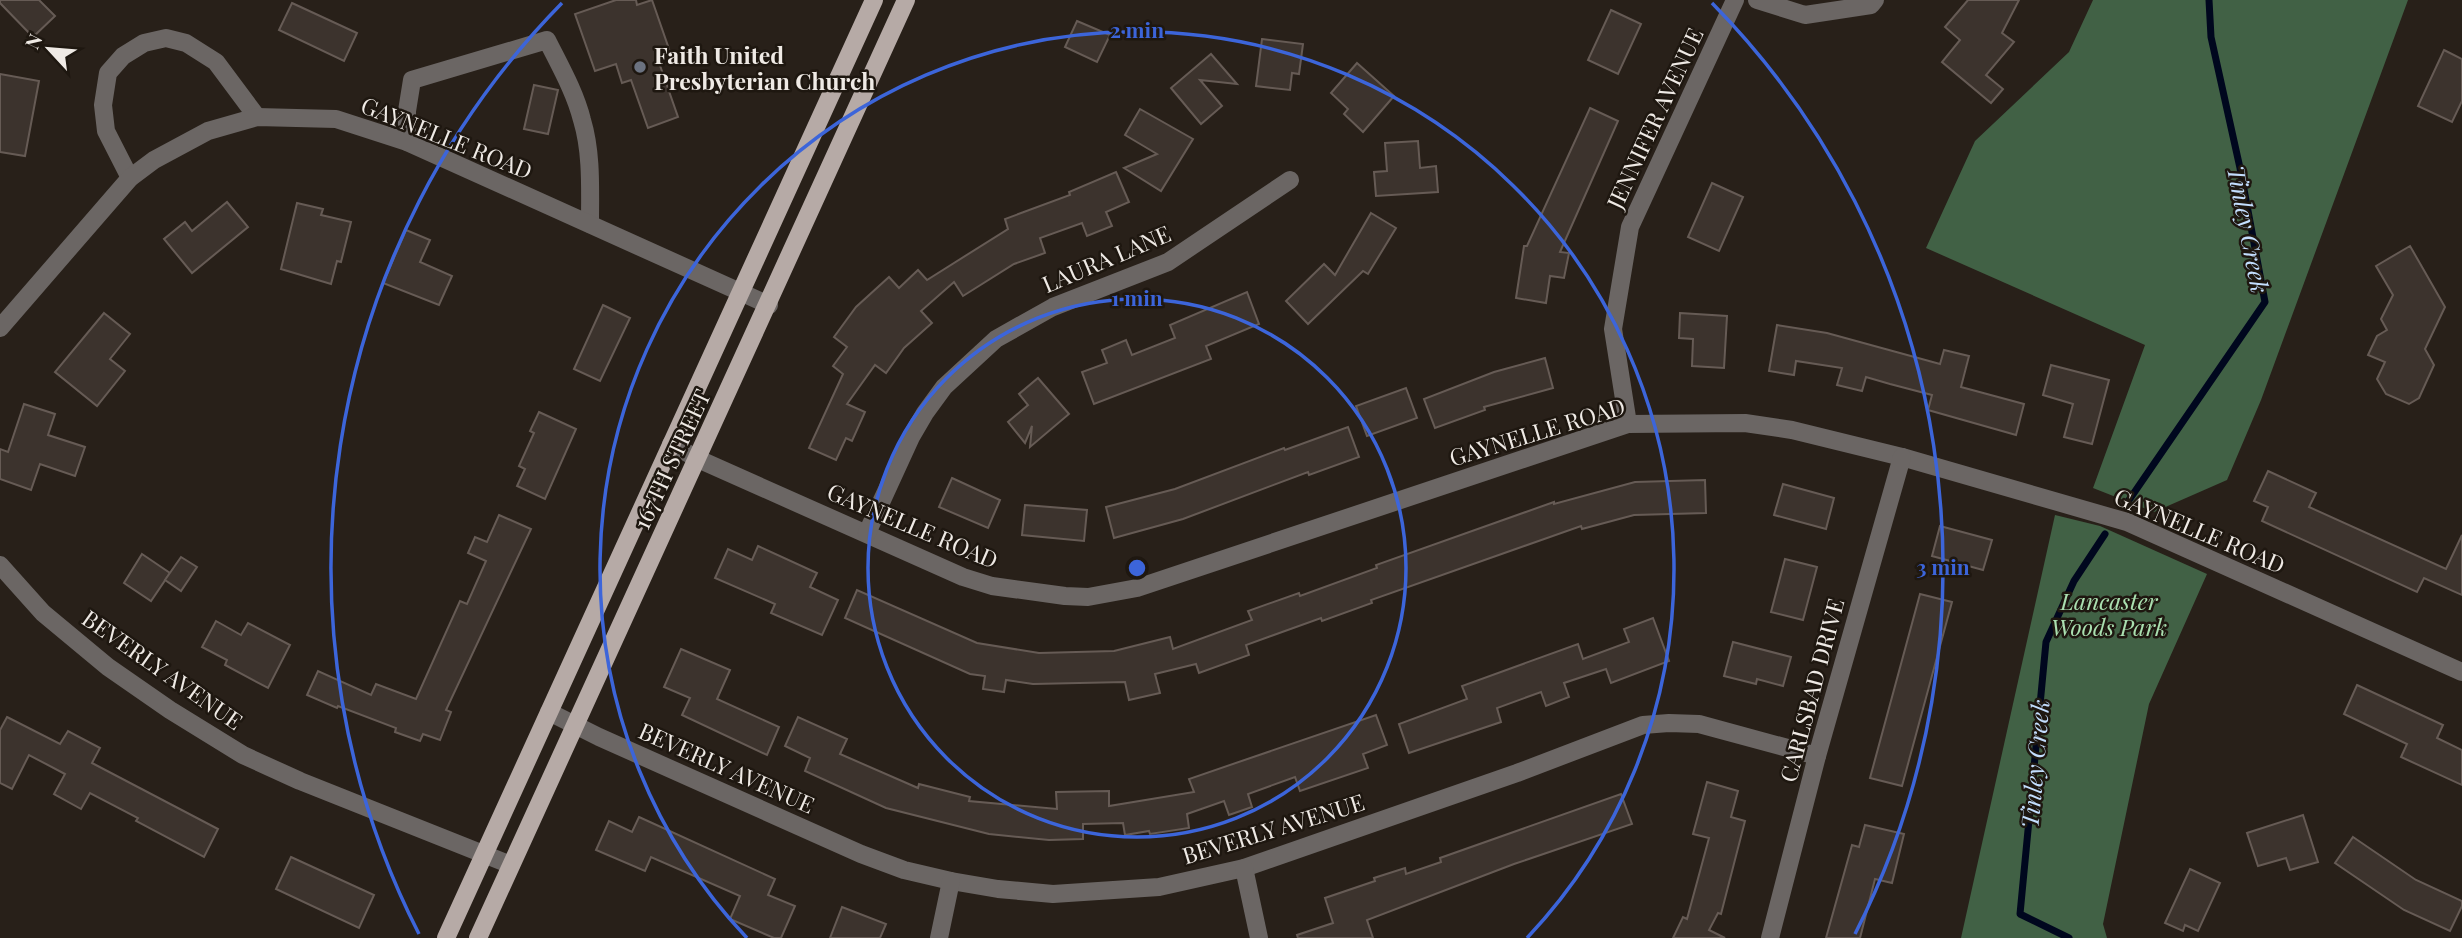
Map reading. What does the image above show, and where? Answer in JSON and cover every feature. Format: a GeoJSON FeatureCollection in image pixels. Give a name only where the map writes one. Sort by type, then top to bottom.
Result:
{"type":"FeatureCollection","features":[{"type":"Feature","properties":{"kind":"main road","name":"167TH STREET"},"geometry":{"type":"LineString","coordinates":[[446,938],[874,0]]}},
{"type":"Feature","properties":{"kind":"main road","name":"167TH STREET"},"geometry":{"type":"LineString","coordinates":[[478,938],[906,0]]}},
{"type":"Feature","properties":{"kind":"street","name":"JENNIFER AVENUE"},"geometry":{"type":"LineString","coordinates":[[1628,424],[1613,328],[1630,227],[1735,0]]}},
{"type":"Feature","properties":{"kind":"street"},"geometry":{"type":"LineString","coordinates":[[1757,0],[1805,15],[1873,2]]}},
{"type":"Feature","properties":{"kind":"street"},"geometry":{"type":"LineString","coordinates":[[130,178],[106,131],[103,105],[108,73],[123,56],[144,43],[166,37],[186,43],[215,62],[257,117]]}},
{"type":"Feature","properties":{"kind":"street"},"geometry":{"type":"LineString","coordinates":[[407,142],[407,111],[412,80],[547,40],[564,72],[583,121],[589,167],[590,224]]}},
{"type":"Feature","properties":{"kind":"street","name":"GAYNELLE ROAD"},"geometry":{"type":"LineString","coordinates":[[0,328],[130,178],[154,160],[208,131],[257,117],[336,119],[407,142],[769,304]]}},
{"type":"Feature","properties":{"kind":"street","name":"LAURA LANE"},"geometry":{"type":"LineString","coordinates":[[867,533],[911,437],[925,413],[944,387],[996,339],[1053,307],[1168,262],[1290,180]]}},
{"type":"Feature","properties":{"kind":"street","name":"GAYNELLE ROAD"},"geometry":{"type":"LineString","coordinates":[[671,444],[698,459],[962,577],[992,586],[1065,596],[1113,594],[1138,588],[1628,424],[1745,423],[1792,430],[1902,457],[2127,522],[2462,672]]}},
{"type":"Feature","properties":{"kind":"street","name":"CARLSBAD DRIVE"},"geometry":{"type":"LineString","coordinates":[[1770,938],[1902,457]]}},
{"type":"Feature","properties":{"kind":"street","name":"BEVERLY AVENUE"},"geometry":{"type":"LineString","coordinates":[[0,565],[43,613],[108,667],[170,710],[243,755],[300,781],[511,865]]}},
{"type":"Feature","properties":{"kind":"street","name":"BEVERLY AVENUE"},"geometry":{"type":"LineString","coordinates":[[549,712],[861,854],[904,870],[951,881],[1053,894],[1159,887],[1244,868],[1517,773],[1643,725],[1699,724],[1818,756]]}},
{"type":"Feature","properties":{"kind":"street"},"geometry":{"type":"LineString","coordinates":[[1244,868],[1259,938]]}},
{"type":"Feature","properties":{"kind":"street"},"geometry":{"type":"LineString","coordinates":[[939,938],[951,881]]}},
{"type":"Feature","properties":{"kind":"green space"},"geometry":{"type":"Polygon","coordinates":[[[2093,0],[2408,0],[2261,400],[2227,480],[2154,512],[2093,488],[2145,345],[1926,248],[1975,141],[2069,52],[2093,0]]]}},
{"type":"Feature","properties":{"kind":"green space","name":"Lancaster Woods Park"},"geometry":{"type":"Polygon","coordinates":[[[2055,515],[2100,526],[2207,574],[2149,704],[2103,924],[2107,938],[1961,938],[2055,515]]]}},
{"type":"Feature","properties":{"kind":"building"},"geometry":{"type":"Polygon","coordinates":[[[0,0],[39,0],[55,16],[33,37],[0,0]]]}},
{"type":"Feature","properties":{"kind":"building"},"geometry":{"type":"Polygon","coordinates":[[[616,0],[636,0],[637,5],[652,0],[669,49],[656,54],[678,117],[648,128],[631,80],[622,83],[616,64],[595,71],[575,14],[616,0]]]}},
{"type":"Feature","properties":{"kind":"building"},"geometry":{"type":"Polygon","coordinates":[[[1968,0],[2019,0],[2002,33],[2014,42],[1986,75],[2003,89],[1991,103],[1942,62],[1960,40],[1945,27],[1968,0]]]}},
{"type":"Feature","properties":{"kind":"building"},"geometry":{"type":"Polygon","coordinates":[[[292,3],[357,33],[344,61],[279,30],[292,3]]]}},
{"type":"Feature","properties":{"kind":"building"},"geometry":{"type":"Polygon","coordinates":[[[1611,10],[1641,24],[1618,74],[1588,60],[1611,10]]]}},
{"type":"Feature","properties":{"kind":"building"},"geometry":{"type":"Polygon","coordinates":[[[1077,21],[1110,35],[1097,62],[1065,47],[1077,21]]]}},
{"type":"Feature","properties":{"kind":"building"},"geometry":{"type":"Polygon","coordinates":[[[1262,39],[1303,44],[1299,74],[1292,73],[1290,90],[1256,86],[1262,39]]]}},
{"type":"Feature","properties":{"kind":"building"},"geometry":{"type":"Polygon","coordinates":[[[2444,50],[2462,59],[2462,101],[2452,122],[2418,106],[2444,50]]]}},
{"type":"Feature","properties":{"kind":"building"},"geometry":{"type":"Polygon","coordinates":[[[1211,54],[1237,84],[1200,80],[1222,106],[1201,124],[1171,88],[1211,54]]]}},
{"type":"Feature","properties":{"kind":"building"},"geometry":{"type":"Polygon","coordinates":[[[1357,63],[1394,96],[1363,132],[1344,114],[1348,109],[1331,93],[1357,63]]]}},
{"type":"Feature","properties":{"kind":"building"},"geometry":{"type":"Polygon","coordinates":[[[0,74],[39,81],[25,156],[0,152],[0,74]]]}},
{"type":"Feature","properties":{"kind":"building"},"geometry":{"type":"Polygon","coordinates":[[[534,85],[558,90],[548,134],[524,129],[534,85]]]}},
{"type":"Feature","properties":{"kind":"building"},"geometry":{"type":"Polygon","coordinates":[[[1590,108],[1618,121],[1560,252],[1569,253],[1564,278],[1550,276],[1546,303],[1516,298],[1524,246],[1527,246],[1590,108]]]}},
{"type":"Feature","properties":{"kind":"building"},"geometry":{"type":"Polygon","coordinates":[[[1140,109],[1193,139],[1161,191],[1124,168],[1157,154],[1125,135],[1140,109]]]}},
{"type":"Feature","properties":{"kind":"building"},"geometry":{"type":"Polygon","coordinates":[[[1418,141],[1420,168],[1436,166],[1438,192],[1376,196],[1374,172],[1387,171],[1385,143],[1418,141]]]}},
{"type":"Feature","properties":{"kind":"building"},"geometry":{"type":"Polygon","coordinates":[[[1116,172],[1129,202],[1106,212],[1112,226],[1087,236],[1082,223],[1040,238],[1045,253],[1014,264],[963,296],[954,282],[921,311],[932,323],[904,348],[886,373],[875,365],[847,404],[865,412],[852,441],[846,438],[836,460],[809,448],[843,374],[833,366],[847,347],[834,337],[856,307],[889,277],[899,288],[918,270],[927,280],[1008,229],[1005,219],[1070,195],[1069,192],[1116,172]]]}},
{"type":"Feature","properties":{"kind":"building"},"geometry":{"type":"Polygon","coordinates":[[[1712,183],[1743,197],[1719,251],[1688,237],[1712,183]]]}},
{"type":"Feature","properties":{"kind":"building"},"geometry":{"type":"Polygon","coordinates":[[[227,202],[248,227],[192,273],[164,239],[185,222],[192,231],[227,202]]]}},
{"type":"Feature","properties":{"kind":"building"},"geometry":{"type":"Polygon","coordinates":[[[297,203],[323,209],[321,215],[351,222],[341,262],[337,261],[331,284],[281,269],[297,203]]]}},
{"type":"Feature","properties":{"kind":"building"},"geometry":{"type":"Polygon","coordinates":[[[1371,213],[1396,228],[1368,274],[1363,271],[1308,324],[1286,301],[1324,264],[1335,275],[1371,213]]]}},
{"type":"Feature","properties":{"kind":"building"},"geometry":{"type":"Polygon","coordinates":[[[406,230],[430,240],[420,262],[452,276],[439,305],[383,283],[406,230]]]}},
{"type":"Feature","properties":{"kind":"building"},"geometry":{"type":"Polygon","coordinates":[[[2410,246],[2445,307],[2425,349],[2434,365],[2419,398],[2409,404],[2386,394],[2377,379],[2385,362],[2368,355],[2377,336],[2387,330],[2381,319],[2393,295],[2376,266],[2410,246]]]}},
{"type":"Feature","properties":{"kind":"building"},"geometry":{"type":"Polygon","coordinates":[[[1247,292],[1259,324],[1206,346],[1211,359],[1094,404],[1082,372],[1107,363],[1102,350],[1126,340],[1132,355],[1175,338],[1170,325],[1247,292]]]}},
{"type":"Feature","properties":{"kind":"building"},"geometry":{"type":"Polygon","coordinates":[[[603,305],[630,318],[600,381],[574,369],[603,305]]]}},
{"type":"Feature","properties":{"kind":"building"},"geometry":{"type":"Polygon","coordinates":[[[104,313],[130,334],[110,359],[125,371],[97,406],[55,372],[104,313]]]}},
{"type":"Feature","properties":{"kind":"building"},"geometry":{"type":"Polygon","coordinates":[[[1680,313],[1727,316],[1724,368],[1692,366],[1693,339],[1679,338],[1680,313]]]}},
{"type":"Feature","properties":{"kind":"building"},"geometry":{"type":"Polygon","coordinates":[[[1777,325],[1827,333],[1940,364],[1944,350],[1969,356],[1961,387],[2024,404],[2016,435],[1928,410],[1932,395],[1866,377],[1862,391],[1837,385],[1842,368],[1796,361],[1794,375],[1769,371],[1777,325]]]}},
{"type":"Feature","properties":{"kind":"building"},"geometry":{"type":"Polygon","coordinates":[[[1545,358],[1553,388],[1484,407],[1485,410],[1435,428],[1424,399],[1494,372],[1545,358]]]}},
{"type":"Feature","properties":{"kind":"building"},"geometry":{"type":"Polygon","coordinates":[[[2051,365],[2109,380],[2092,444],[2064,437],[2073,404],[2043,395],[2051,365]]]}},
{"type":"Feature","properties":{"kind":"building"},"geometry":{"type":"Polygon","coordinates":[[[1038,378],[1069,414],[1030,447],[1032,426],[1025,443],[1008,422],[1028,405],[1019,394],[1038,378]]]}},
{"type":"Feature","properties":{"kind":"building"},"geometry":{"type":"Polygon","coordinates":[[[1406,388],[1417,418],[1367,436],[1356,406],[1406,388]]]}},
{"type":"Feature","properties":{"kind":"building"},"geometry":{"type":"Polygon","coordinates":[[[24,404],[55,414],[48,435],[85,447],[75,476],[40,464],[31,490],[0,479],[0,449],[8,452],[24,404]]]}},
{"type":"Feature","properties":{"kind":"building"},"geometry":{"type":"Polygon","coordinates":[[[539,412],[576,429],[545,499],[517,486],[525,469],[519,466],[534,433],[530,431],[539,412]]]}},
{"type":"Feature","properties":{"kind":"building"},"geometry":{"type":"Polygon","coordinates":[[[1348,427],[1359,457],[1309,475],[1308,472],[1183,519],[1114,538],[1106,507],[1175,489],[1348,427]]]}},
{"type":"Feature","properties":{"kind":"building"},"geometry":{"type":"Polygon","coordinates":[[[2268,471],[2316,493],[2309,507],[2446,569],[2462,535],[2462,595],[2424,578],[2417,592],[2262,521],[2268,507],[2254,501],[2268,471]]]}},
{"type":"Feature","properties":{"kind":"building"},"geometry":{"type":"Polygon","coordinates":[[[952,478],[1000,500],[988,528],[939,507],[952,478]]]}},
{"type":"Feature","properties":{"kind":"building"},"geometry":{"type":"Polygon","coordinates":[[[1705,480],[1706,513],[1634,515],[1582,529],[1581,526],[1371,600],[1372,603],[1322,621],[1321,618],[1246,645],[1249,655],[1199,673],[1196,664],[1155,674],[1160,693],[1129,700],[1125,682],[1033,684],[1006,680],[1004,692],[983,689],[985,676],[970,674],[845,618],[857,590],[977,643],[1039,653],[1114,651],[1170,637],[1173,649],[1252,620],[1248,611],[1299,593],[1300,596],[1377,568],[1376,565],[1554,502],[1635,482],[1705,480]]]}},
{"type":"Feature","properties":{"kind":"building"},"geometry":{"type":"Polygon","coordinates":[[[1783,484],[1834,498],[1826,529],[1774,515],[1783,484]]]}},
{"type":"Feature","properties":{"kind":"building"},"geometry":{"type":"Polygon","coordinates":[[[1025,505],[1087,510],[1084,541],[1022,535],[1025,505]]]}},
{"type":"Feature","properties":{"kind":"building"},"geometry":{"type":"Polygon","coordinates":[[[499,515],[531,529],[446,710],[451,712],[440,740],[423,734],[420,741],[395,732],[396,728],[307,695],[318,671],[371,695],[376,684],[416,699],[460,601],[467,604],[486,561],[468,553],[475,537],[487,542],[499,515]]]}},
{"type":"Feature","properties":{"kind":"building"},"geometry":{"type":"Polygon","coordinates":[[[1940,526],[1992,540],[1983,570],[1932,556],[1940,526]]]}},
{"type":"Feature","properties":{"kind":"building"},"geometry":{"type":"Polygon","coordinates":[[[758,546],[817,573],[810,587],[838,600],[822,635],[771,613],[775,604],[715,578],[728,549],[752,560],[758,546]]]}},
{"type":"Feature","properties":{"kind":"building"},"geometry":{"type":"Polygon","coordinates":[[[142,554],[170,573],[151,601],[124,583],[142,554]]]}},
{"type":"Feature","properties":{"kind":"building"},"geometry":{"type":"Polygon","coordinates":[[[181,557],[197,567],[181,591],[165,580],[181,557]]]}},
{"type":"Feature","properties":{"kind":"building"},"geometry":{"type":"Polygon","coordinates":[[[1785,559],[1817,567],[1803,620],[1771,612],[1785,559]]]}},
{"type":"Feature","properties":{"kind":"building"},"geometry":{"type":"Polygon","coordinates":[[[1920,594],[1952,602],[1902,786],[1870,778],[1920,594]]]}},
{"type":"Feature","properties":{"kind":"building"},"geometry":{"type":"Polygon","coordinates":[[[1653,618],[1669,661],[1611,683],[1606,669],[1564,683],[1569,697],[1546,706],[1541,692],[1497,708],[1501,722],[1409,753],[1399,724],[1467,699],[1462,686],[1578,644],[1583,659],[1629,642],[1624,629],[1653,618]]]}},
{"type":"Feature","properties":{"kind":"building"},"geometry":{"type":"Polygon","coordinates":[[[216,621],[241,635],[248,623],[290,645],[268,688],[225,665],[227,660],[202,647],[216,621]]]}},
{"type":"Feature","properties":{"kind":"building"},"geometry":{"type":"Polygon","coordinates":[[[1733,642],[1791,657],[1783,686],[1757,679],[1756,684],[1724,676],[1733,642]]]}},
{"type":"Feature","properties":{"kind":"building"},"geometry":{"type":"Polygon","coordinates":[[[681,649],[730,670],[717,699],[779,727],[767,755],[682,715],[690,698],[664,687],[681,649]]]}},
{"type":"Feature","properties":{"kind":"building"},"geometry":{"type":"Polygon","coordinates":[[[2357,685],[2443,725],[2437,738],[2462,750],[2462,785],[2401,757],[2407,744],[2344,714],[2357,685]]]}},
{"type":"Feature","properties":{"kind":"building"},"geometry":{"type":"Polygon","coordinates":[[[1376,715],[1387,745],[1363,754],[1368,768],[1300,791],[1295,777],[1248,794],[1252,807],[1229,815],[1224,801],[1187,814],[1189,828],[1125,835],[1123,823],[1083,824],[1083,839],[1049,840],[989,834],[886,808],[805,771],[810,758],[785,746],[798,717],[847,739],[840,754],[918,788],[919,784],[970,797],[969,801],[1057,809],[1056,792],[1109,791],[1109,806],[1194,792],[1189,779],[1376,715]]]}},
{"type":"Feature","properties":{"kind":"building"},"geometry":{"type":"Polygon","coordinates":[[[7,717],[60,744],[68,731],[100,748],[92,763],[218,829],[204,857],[90,793],[81,809],[54,794],[65,774],[29,755],[12,789],[0,783],[0,730],[7,717]]]}},
{"type":"Feature","properties":{"kind":"building"},"geometry":{"type":"Polygon","coordinates":[[[1707,782],[1738,791],[1731,817],[1745,821],[1721,914],[1718,913],[1709,930],[1725,938],[1673,938],[1683,917],[1687,919],[1709,838],[1693,834],[1707,782]]]}},
{"type":"Feature","properties":{"kind":"building"},"geometry":{"type":"Polygon","coordinates":[[[1621,794],[1632,824],[1514,864],[1367,920],[1373,938],[1298,938],[1297,935],[1333,923],[1325,898],[1405,868],[1406,874],[1441,862],[1440,858],[1621,794]]]}},
{"type":"Feature","properties":{"kind":"building"},"geometry":{"type":"Polygon","coordinates":[[[2303,815],[2318,862],[2290,870],[2286,858],[2258,866],[2247,833],[2303,815]]]}},
{"type":"Feature","properties":{"kind":"building"},"geometry":{"type":"Polygon","coordinates":[[[639,817],[775,879],[768,895],[795,906],[781,938],[774,938],[730,919],[740,896],[651,857],[645,871],[596,850],[609,821],[632,832],[639,817]]]}},
{"type":"Feature","properties":{"kind":"building"},"geometry":{"type":"Polygon","coordinates":[[[1865,825],[1904,834],[1892,883],[1875,879],[1860,938],[1826,938],[1852,845],[1859,847],[1865,825]]]}},
{"type":"Feature","properties":{"kind":"building"},"geometry":{"type":"Polygon","coordinates":[[[2353,837],[2416,880],[2462,901],[2450,931],[2404,910],[2335,863],[2353,837]]]}},
{"type":"Feature","properties":{"kind":"building"},"geometry":{"type":"Polygon","coordinates":[[[291,857],[374,895],[359,928],[276,889],[291,857]]]}},
{"type":"Feature","properties":{"kind":"building"},"geometry":{"type":"Polygon","coordinates":[[[2190,869],[2220,883],[2198,931],[2185,925],[2183,931],[2165,923],[2190,869]]]}},
{"type":"Feature","properties":{"kind":"building"},"geometry":{"type":"Polygon","coordinates":[[[842,907],[886,924],[880,938],[830,938],[842,907]]]}},
{"type":"Feature","properties":{"kind":"waterway","name":"Tinley Creek"},"geometry":{"type":"LineString","coordinates":[[2127,503],[2265,302],[2240,168],[2211,37],[2209,0]]}},
{"type":"Feature","properties":{"kind":"waterway","name":"Tinley Creek"},"geometry":{"type":"LineString","coordinates":[[2069,938],[2020,914],[2046,642],[2074,581],[2105,534]]}},
{"type":"Feature","properties":{"kind":"place","name":"Faith United Presbyterian Church"},"geometry":{"type":"Point","coordinates":[640,67]}}]}
